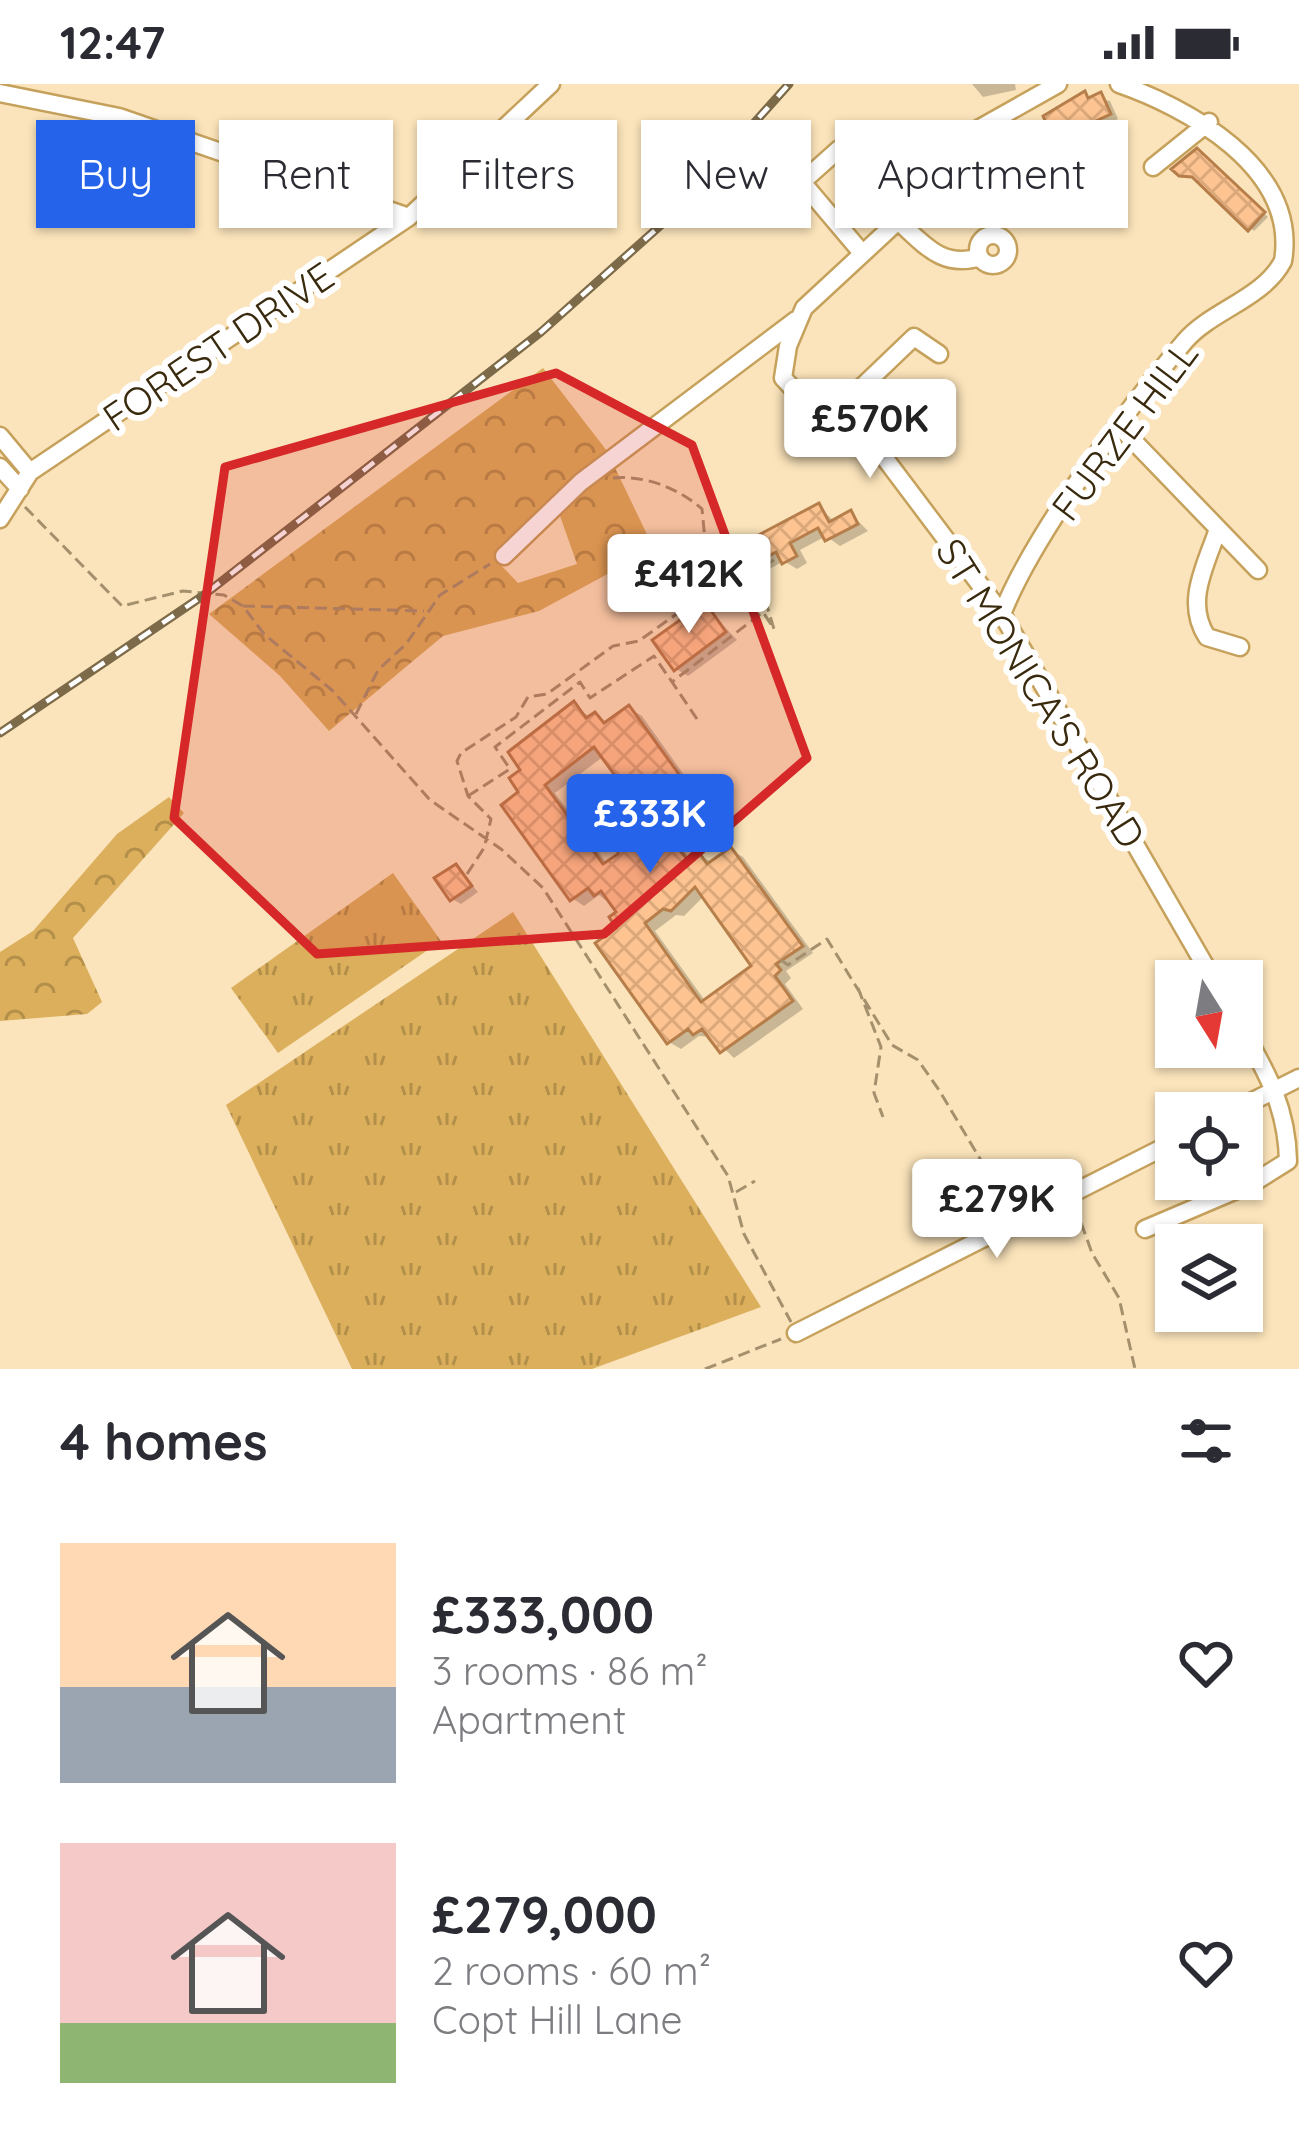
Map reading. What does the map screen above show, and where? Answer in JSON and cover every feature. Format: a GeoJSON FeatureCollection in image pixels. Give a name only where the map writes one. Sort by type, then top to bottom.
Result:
{"type":"FeatureCollection","features":[{"type":"Feature","properties":{"kind":"street","name":"FOREST DRIVE"},"geometry":{"type":"LineString","coordinates":[[0,519],[31,472],[409,217],[551,84]]}},
{"type":"Feature","properties":{"kind":"street"},"geometry":{"type":"LineString","coordinates":[[994,120],[1058,84]]}},
{"type":"Feature","properties":{"kind":"street","name":"FURZE HILL"},"geometry":{"type":"LineString","coordinates":[[1002,614],[1071,495],[1188,337],[1261,286],[1283,261],[1292,231],[1286,196],[1270,167],[1209,122],[1119,84]]}},
{"type":"Feature","properties":{"kind":"street"},"geometry":{"type":"LineString","coordinates":[[0,93],[119,117],[409,217]]}},
{"type":"Feature","properties":{"kind":"street"},"geometry":{"type":"LineString","coordinates":[[1153,167],[1209,122]]}},
{"type":"Feature","properties":{"kind":"street"},"geometry":{"type":"LineString","coordinates":[[811,174],[835,153]]}},
{"type":"Feature","properties":{"kind":"street"},"geometry":{"type":"LineString","coordinates":[[811,193],[862,253]]}},
{"type":"Feature","properties":{"kind":"street"},"geometry":{"type":"LineString","coordinates":[[504,556],[581,482],[796,320],[889,228]]}},
{"type":"Feature","properties":{"kind":"street"},"geometry":{"type":"LineString","coordinates":[[907,228],[940,258],[962,262],[980,257]]}},
{"type":"Feature","properties":{"kind":"street"},"geometry":{"type":"LineString","coordinates":[[796,320],[783,378],[797,393],[829,393],[844,404],[914,337],[939,354]]}},
{"type":"Feature","properties":{"kind":"street","name":"ST MONICA'S ROAD"},"geometry":{"type":"LineString","coordinates":[[844,404],[1002,614],[1202,960]]}},
{"type":"Feature","properties":{"kind":"street"},"geometry":{"type":"LineString","coordinates":[[1120,428],[1258,570]]}},
{"type":"Feature","properties":{"kind":"street"},"geometry":{"type":"LineString","coordinates":[[0,436],[31,472]]}},
{"type":"Feature","properties":{"kind":"street"},"geometry":{"type":"LineString","coordinates":[[0,467],[18,493]]}},
{"type":"Feature","properties":{"kind":"street"},"geometry":{"type":"LineString","coordinates":[[1218,529],[1198,587],[1198,623],[1207,637],[1240,647]]}},
{"type":"Feature","properties":{"kind":"street"},"geometry":{"type":"LineString","coordinates":[[1145,1229],[1288,1161],[1288,1126],[1263,1065]]}},
{"type":"Feature","properties":{"kind":"street"},"geometry":{"type":"LineString","coordinates":[[1263,1095],[1299,1078]]}},
{"type":"Feature","properties":{"kind":"street"},"geometry":{"type":"LineString","coordinates":[[796,1333],[1155,1151]]}},
{"type":"Feature","properties":{"kind":"path"},"geometry":{"type":"LineString","coordinates":[[467,874],[487,840],[491,819],[469,796],[457,761],[461,753],[516,717],[528,697],[547,694],[613,646],[639,641],[700,597],[698,578],[707,561],[701,509],[687,496],[634,476],[581,482]]}},
{"type":"Feature","properties":{"kind":"path"},"geometry":{"type":"LineString","coordinates":[[18,493],[122,606],[183,591],[224,595],[243,606],[264,634],[303,663],[356,716],[430,800],[543,888],[728,1176],[744,1234],[796,1333],[705,1369]]}},
{"type":"Feature","properties":{"kind":"path"},"geometry":{"type":"LineString","coordinates":[[356,716],[378,670],[406,644],[425,611],[440,595],[504,556]]}},
{"type":"Feature","properties":{"kind":"path"},"geometry":{"type":"LineString","coordinates":[[732,583],[774,560]]}},
{"type":"Feature","properties":{"kind":"path"},"geometry":{"type":"LineString","coordinates":[[672,682],[763,612],[774,629],[767,607],[748,603],[707,561]]}},
{"type":"Feature","properties":{"kind":"path"},"geometry":{"type":"LineString","coordinates":[[243,606],[270,602],[425,611]]}},
{"type":"Feature","properties":{"kind":"path"},"geometry":{"type":"LineString","coordinates":[[469,796],[510,769],[495,747],[580,682],[590,698],[654,656],[698,719]]}},
{"type":"Feature","properties":{"kind":"path"},"geometry":{"type":"LineString","coordinates":[[781,960],[788,965],[827,939],[892,1045],[918,1060],[939,1090],[1017,1220]]}},
{"type":"Feature","properties":{"kind":"path"},"geometry":{"type":"LineString","coordinates":[[857,986],[879,1035],[874,1094],[883,1117]]}},
{"type":"Feature","properties":{"kind":"path"},"geometry":{"type":"LineString","coordinates":[[733,1194],[755,1181]]}},
{"type":"Feature","properties":{"kind":"path"},"geometry":{"type":"LineString","coordinates":[[1071,1193],[1092,1253],[1119,1298],[1135,1369]]}},
{"type":"Feature","properties":{"kind":"highlighted area"},"geometry":{"type":"Polygon","coordinates":[[[556,373],[692,445],[807,758],[604,934],[317,954],[174,818],[225,467],[556,373]]]}},
{"type":"Feature","properties":{"kind":"green space"},"geometry":{"type":"Polygon","coordinates":[[[543,368],[607,451],[654,549],[539,611],[443,636],[329,731],[280,676],[209,614],[543,368]],[[554,499],[500,550],[500,564],[518,583],[577,564],[554,499]]]}},
{"type":"Feature","properties":{"kind":"green space"},"geometry":{"type":"Polygon","coordinates":[[[169,797],[184,813],[73,938],[102,1002],[87,1014],[0,1021],[0,952],[33,931],[117,834],[169,797]]]}},
{"type":"Feature","properties":{"kind":"green space"},"geometry":{"type":"Polygon","coordinates":[[[393,873],[441,941],[278,1053],[231,988],[393,873]]]}},
{"type":"Feature","properties":{"kind":"green space"},"geometry":{"type":"Polygon","coordinates":[[[513,912],[761,1307],[592,1369],[352,1369],[226,1105],[513,912]]]}},
{"type":"Feature","properties":{"kind":"building"},"geometry":{"type":"Polygon","coordinates":[[[1085,91],[1088,98],[1101,92],[1111,114],[1098,120],[1045,120],[1043,116],[1085,91]]]}},
{"type":"Feature","properties":{"kind":"building"},"geometry":{"type":"Polygon","coordinates":[[[1197,148],[1265,212],[1248,231],[1192,177],[1179,176],[1171,169],[1197,148]]]}},
{"type":"Feature","properties":{"kind":"building"},"geometry":{"type":"Polygon","coordinates":[[[819,503],[829,522],[851,510],[858,524],[825,541],[818,528],[790,543],[797,556],[782,564],[776,552],[745,569],[734,548],[819,503]]]}},
{"type":"Feature","properties":{"kind":"building"},"geometry":{"type":"Polygon","coordinates":[[[705,602],[726,632],[674,671],[652,640],[705,602]]]}},
{"type":"Feature","properties":{"kind":"building"},"geometry":{"type":"Polygon","coordinates":[[[574,701],[586,718],[595,712],[604,723],[629,705],[704,809],[679,826],[684,833],[672,841],[687,859],[699,852],[707,864],[731,847],[803,946],[776,964],[781,970],[775,976],[793,1001],[720,1053],[702,1029],[693,1035],[688,1029],[667,1044],[595,943],[616,928],[609,917],[616,912],[601,891],[594,896],[588,888],[570,901],[501,805],[518,792],[509,778],[520,770],[508,752],[574,701]],[[594,747],[545,785],[603,864],[618,854],[619,840],[634,841],[653,827],[594,747]],[[695,887],[671,911],[663,909],[645,923],[701,1002],[751,966],[695,887]]]}},
{"type":"Feature","properties":{"kind":"building"},"geometry":{"type":"Polygon","coordinates":[[[456,864],[472,886],[450,901],[434,878],[456,864]]]}},
{"type":"Feature","properties":{"kind":"railway"},"geometry":{"type":"LineString","coordinates":[[0,733],[204,595],[541,332],[670,217],[789,84]]}}]}
